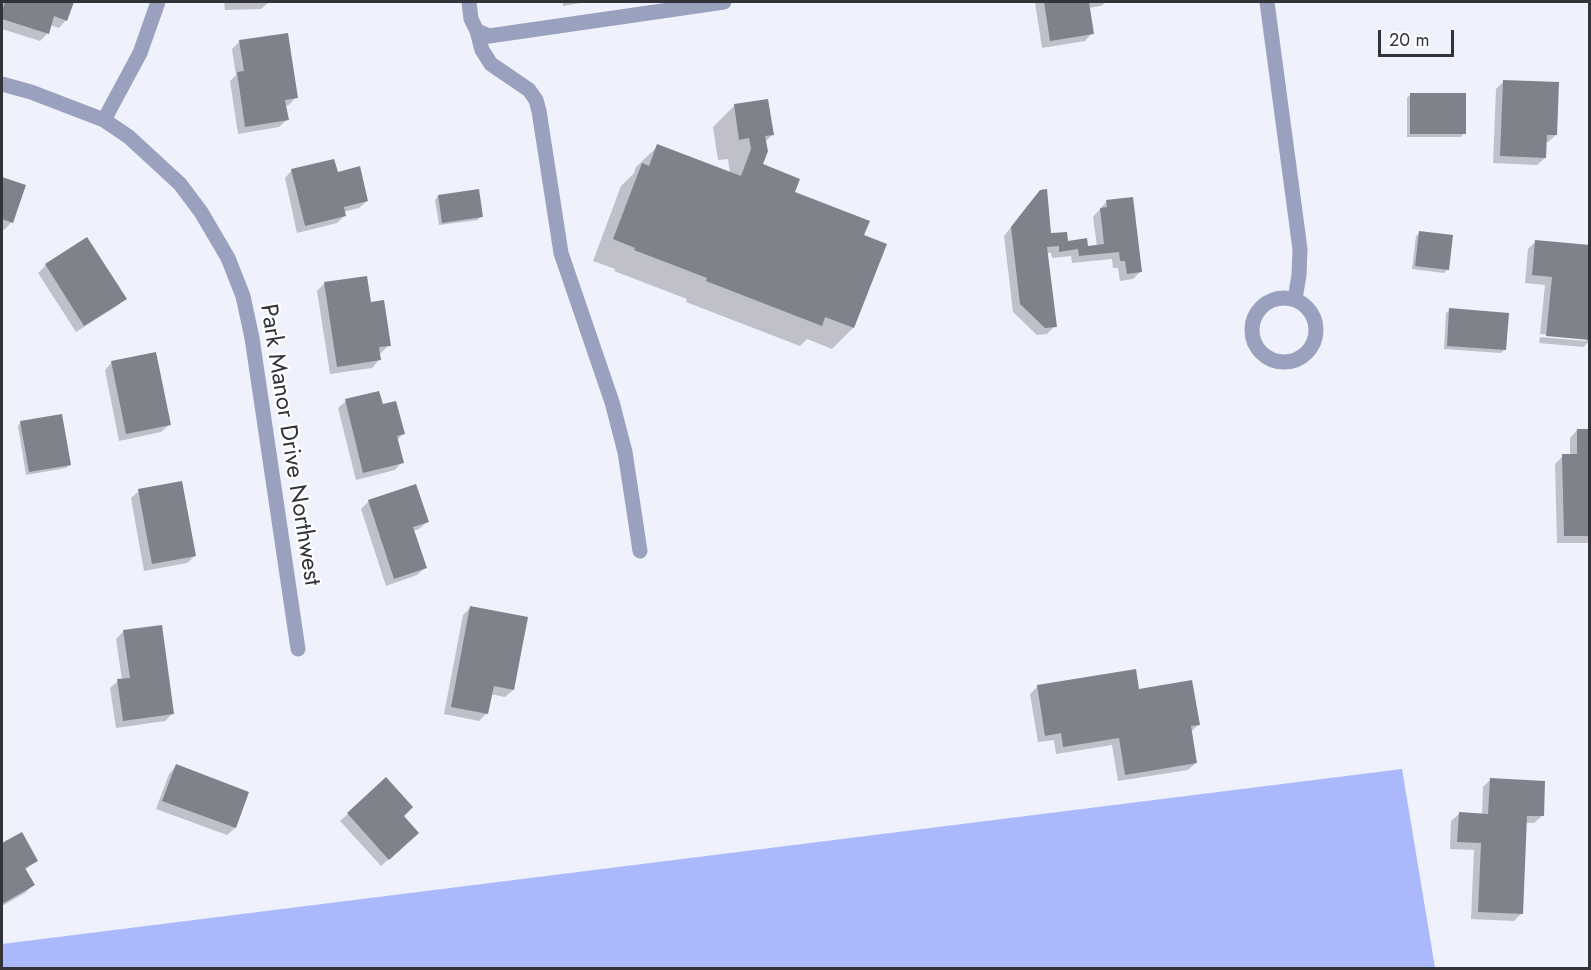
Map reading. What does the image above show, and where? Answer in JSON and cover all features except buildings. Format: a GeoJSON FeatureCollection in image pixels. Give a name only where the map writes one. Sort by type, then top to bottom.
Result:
{"type":"FeatureCollection","features":[{"type":"Feature","properties":{"kind":"street"},"geometry":{"type":"LineString","coordinates":[[104,120],[140,53],[158,2]]}},
{"type":"Feature","properties":{"kind":"street"},"geometry":{"type":"LineString","coordinates":[[469,2],[471,19],[482,50],[491,64],[529,90],[536,100],[561,253],[612,402],[625,452],[640,551]]}},
{"type":"Feature","properties":{"kind":"street"},"geometry":{"type":"LineString","coordinates":[[477,31],[489,36],[724,2]]}},
{"type":"Feature","properties":{"kind":"street"},"geometry":{"type":"LineString","coordinates":[[1267,2],[1300,249],[1295,299]]}},
{"type":"Feature","properties":{"kind":"street","name":"Park Manor Drive Northwest"},"geometry":{"type":"LineString","coordinates":[[2,84],[31,92],[104,120],[144,150],[180,184],[201,212],[228,258],[243,296],[252,338],[298,649]]}},
{"type":"Feature","properties":{"kind":"street"},"geometry":{"type":"LineString","coordinates":[[1277,298],[1295,299],[1310,310],[1317,328],[1313,346],[1300,359],[1282,363],[1264,357],[1253,342],[1251,323],[1261,307],[1277,298]]}},
{"type":"Feature","properties":{"kind":"shaded area"},"geometry":{"type":"Polygon","coordinates":[[[1402,769],[1435,968],[2,968],[2,944],[1402,769]]]}}]}
